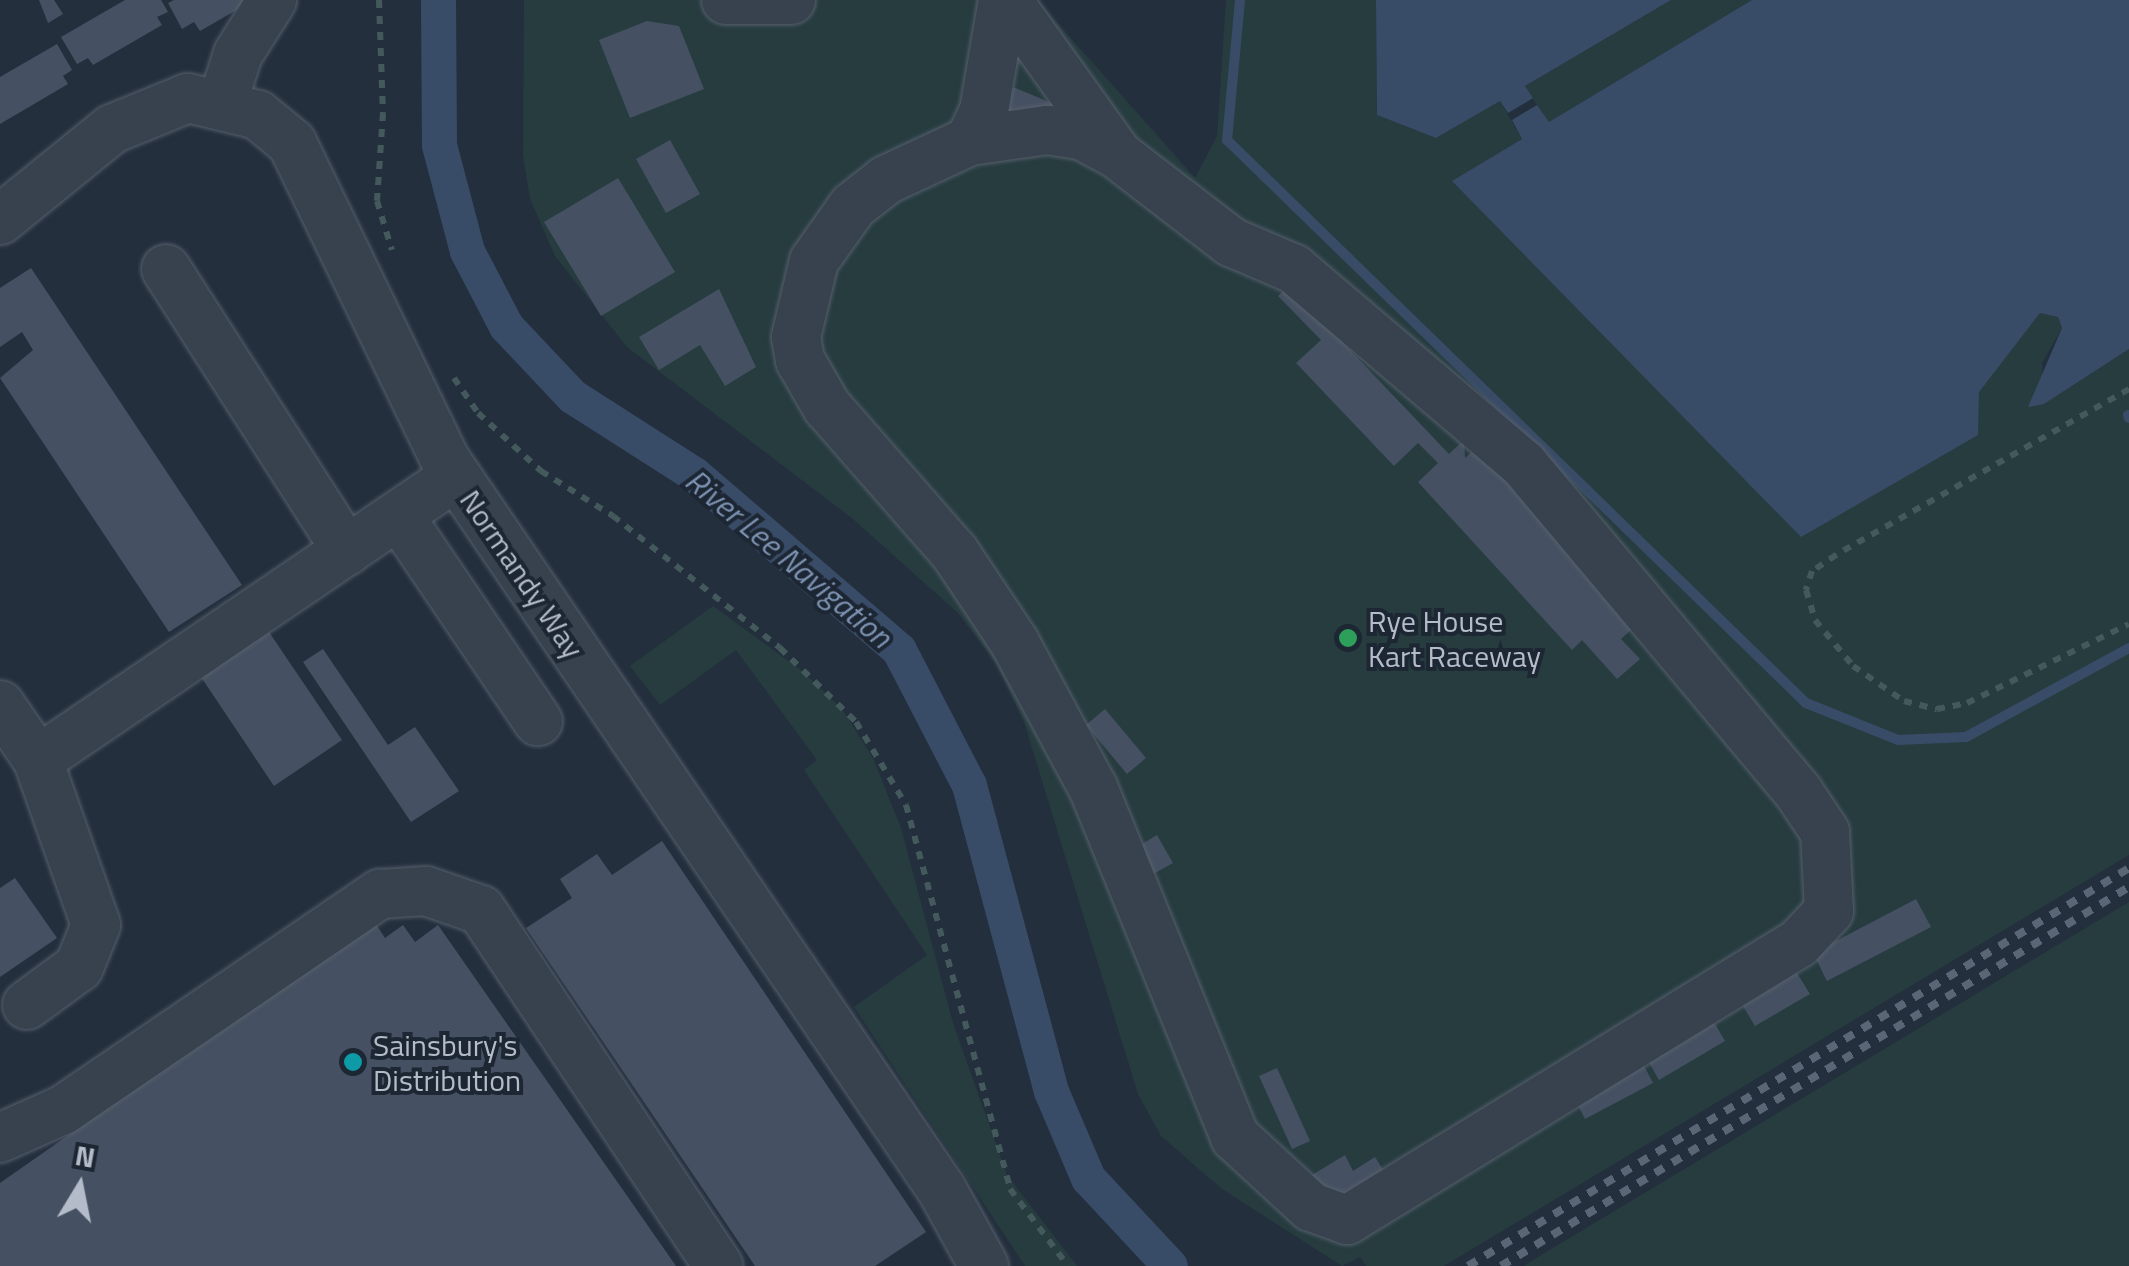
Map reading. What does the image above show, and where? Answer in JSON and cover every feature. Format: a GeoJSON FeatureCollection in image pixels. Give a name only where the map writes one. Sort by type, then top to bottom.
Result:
{"type":"FeatureCollection","features":[{"type":"Feature","properties":{"kind":"street"},"geometry":{"type":"LineString","coordinates":[[222,102],[238,54],[272,0]]}},
{"type":"Feature","properties":{"kind":"street"},"geometry":{"type":"LineString","coordinates":[[726,0],[791,0]]}},
{"type":"Feature","properties":{"kind":"street"},"geometry":{"type":"LineString","coordinates":[[970,141],[984,111],[1005,0]]}},
{"type":"Feature","properties":{"kind":"street"},"geometry":{"type":"LineString","coordinates":[[1005,0],[1118,155]]}},
{"type":"Feature","properties":{"kind":"street","name":"Normandy Way"},"geometry":{"type":"LineString","coordinates":[[0,220],[112,130],[188,98],[222,102],[258,114],[292,144],[397,369],[456,476],[950,1202],[984,1266]]}},
{"type":"Feature","properties":{"kind":"street"},"geometry":{"type":"LineString","coordinates":[[1048,130],[1083,136],[1118,155],[1231,242],[1294,269],[1329,294],[1524,465],[1800,793],[1825,832],[1828,911],[1799,942],[1347,1220],[1311,1207],[1235,1137],[1093,788],[1016,643],[955,553],[827,407],[800,360],[796,337],[802,296],[831,232],[886,180],[970,141],[1048,130]]}},
{"type":"Feature","properties":{"kind":"street"},"geometry":{"type":"LineString","coordinates":[[166,268],[348,551]]}},
{"type":"Feature","properties":{"kind":"street"},"geometry":{"type":"LineString","coordinates":[[38,760],[456,476]]}},
{"type":"Feature","properties":{"kind":"street"},"geometry":{"type":"LineString","coordinates":[[399,516],[538,721]]}},
{"type":"Feature","properties":{"kind":"street"},"geometry":{"type":"LineString","coordinates":[[0,705],[38,760],[96,925],[79,967],[27,1005]]}},
{"type":"Feature","properties":{"kind":"street"},"geometry":{"type":"LineString","coordinates":[[0,1138],[63,1110],[380,894],[426,891],[481,910],[718,1266]]}},
{"type":"Feature","properties":{"kind":"path"},"geometry":{"type":"LineString","coordinates":[[379,0],[383,113],[376,200],[396,264]]}},
{"type":"Feature","properties":{"kind":"path"},"geometry":{"type":"LineString","coordinates":[[449,372],[478,413],[541,471],[613,516],[780,648],[856,722],[906,805],[1010,1190],[1068,1266]]}},
{"type":"Feature","properties":{"kind":"path"},"geometry":{"type":"LineString","coordinates":[[2129,389],[1836,555],[1812,571],[1806,590],[1815,620],[1852,666],[1904,701],[1937,709],[1967,703],[2129,624]]}},
{"type":"Feature","properties":{"kind":"green space","name":"Rye House Kart Raceway"},"geometry":{"type":"Polygon","coordinates":[[[524,0],[1037,0],[1195,178],[1217,136],[1226,0],[1376,0],[1377,115],[1436,138],[1500,101],[1522,139],[1453,181],[1978,392],[2040,313],[2058,317],[2062,328],[2042,363],[2044,404],[2129,349],[2129,855],[1444,1266],[1366,1266],[1360,1257],[1342,1266],[1222,1189],[1161,1136],[1138,1094],[1024,722],[996,663],[958,613],[853,519],[627,347],[555,256],[530,199],[523,156],[524,0]]]}},
{"type":"Feature","properties":{"kind":"green space"},"geometry":{"type":"Polygon","coordinates":[[[1671,0],[1752,0],[1548,123],[1525,86],[1671,0]]]}},
{"type":"Feature","properties":{"kind":"green space"},"geometry":{"type":"Polygon","coordinates":[[[713,606],[802,671],[842,709],[873,758],[901,828],[953,1023],[1007,1175],[1077,1266],[1025,1266],[854,1007],[927,955],[804,770],[817,760],[736,650],[660,705],[630,666],[713,606]]]}},
{"type":"Feature","properties":{"kind":"green space"},"geometry":{"type":"Polygon","coordinates":[[[2129,902],[2129,1266],[1524,1266],[1538,1257],[2129,902]]]}},
{"type":"Feature","properties":{"kind":"water"},"geometry":{"type":"Polygon","coordinates":[[[1376,0],[1671,0],[1525,86],[1533,98],[1508,113],[1500,101],[1436,138],[1377,115],[1376,0]]]}},
{"type":"Feature","properties":{"kind":"water"},"geometry":{"type":"Polygon","coordinates":[[[1752,0],[2129,0],[2129,349],[2044,404],[2028,407],[2062,328],[2058,317],[2040,313],[1979,392],[1978,435],[1801,537],[1452,181],[1522,139],[1512,120],[1537,105],[1549,122],[1752,0]]]}},
{"type":"Feature","properties":{"kind":"building"},"geometry":{"type":"Polygon","coordinates":[[[39,0],[54,0],[63,14],[48,23],[39,0]]]}},
{"type":"Feature","properties":{"kind":"building"},"geometry":{"type":"Polygon","coordinates":[[[125,0],[161,0],[168,12],[157,17],[162,25],[93,65],[88,58],[77,64],[61,37],[125,0]]]}},
{"type":"Feature","properties":{"kind":"building"},"geometry":{"type":"Polygon","coordinates":[[[254,0],[200,31],[194,22],[182,29],[168,3],[254,0]]]}},
{"type":"Feature","properties":{"kind":"building"},"geometry":{"type":"Polygon","coordinates":[[[647,21],[679,26],[704,89],[630,118],[599,40],[647,21]]]}},
{"type":"Feature","properties":{"kind":"building"},"geometry":{"type":"Polygon","coordinates":[[[57,44],[72,70],[63,76],[68,84],[0,124],[0,77],[57,44]]]}},
{"type":"Feature","properties":{"kind":"building"},"geometry":{"type":"Polygon","coordinates":[[[1013,87],[1054,104],[998,129],[1013,87]]]}},
{"type":"Feature","properties":{"kind":"building"},"geometry":{"type":"Polygon","coordinates":[[[670,140],[700,194],[666,213],[636,159],[670,140]]]}},
{"type":"Feature","properties":{"kind":"building"},"geometry":{"type":"Polygon","coordinates":[[[618,178],[675,272],[601,316],[544,222],[618,178]]]}},
{"type":"Feature","properties":{"kind":"building"},"geometry":{"type":"Polygon","coordinates":[[[31,268],[242,585],[169,632],[0,378],[33,350],[22,332],[0,347],[0,288],[31,268]]]}},
{"type":"Feature","properties":{"kind":"building"},"geometry":{"type":"Polygon","coordinates":[[[1289,286],[1449,454],[1464,440],[1465,458],[1483,442],[1644,618],[1621,639],[1640,659],[1617,679],[1582,640],[1572,650],[1418,482],[1438,463],[1418,443],[1394,466],[1296,363],[1321,340],[1278,296],[1289,286]]]}},
{"type":"Feature","properties":{"kind":"building"},"geometry":{"type":"Polygon","coordinates":[[[719,289],[756,367],[725,386],[700,345],[659,370],[639,337],[719,289]]]}},
{"type":"Feature","properties":{"kind":"building"},"geometry":{"type":"Polygon","coordinates":[[[269,632],[342,740],[274,786],[201,677],[269,632]]]}},
{"type":"Feature","properties":{"kind":"building"},"geometry":{"type":"Polygon","coordinates":[[[323,649],[388,745],[415,727],[459,791],[411,822],[303,662],[323,649]]]}},
{"type":"Feature","properties":{"kind":"building"},"geometry":{"type":"Polygon","coordinates":[[[1105,709],[1146,758],[1127,774],[1086,725],[1105,709]]]}},
{"type":"Feature","properties":{"kind":"building"},"geometry":{"type":"Polygon","coordinates":[[[1157,835],[1173,863],[1148,877],[1132,850],[1157,835]]]}},
{"type":"Feature","properties":{"kind":"building"},"geometry":{"type":"Polygon","coordinates":[[[662,841],[926,1232],[875,1266],[755,1266],[526,928],[572,898],[560,879],[597,854],[612,875],[662,841]]]}},
{"type":"Feature","properties":{"kind":"building"},"geometry":{"type":"Polygon","coordinates":[[[15,878],[57,938],[0,977],[0,888],[15,878]]]}},
{"type":"Feature","properties":{"kind":"building"},"geometry":{"type":"Polygon","coordinates":[[[1916,899],[1931,927],[1827,981],[1813,953],[1916,899]]]}},
{"type":"Feature","properties":{"kind":"building","name":"Sainsbury's Distribution"},"geometry":{"type":"Polygon","coordinates":[[[374,921],[385,938],[403,925],[415,942],[438,925],[676,1266],[0,1266],[0,1183],[374,921]]]}},
{"type":"Feature","properties":{"kind":"building"},"geometry":{"type":"Polygon","coordinates":[[[1792,965],[1810,994],[1755,1026],[1738,998],[1792,965]]]}},
{"type":"Feature","properties":{"kind":"building"},"geometry":{"type":"Polygon","coordinates":[[[1710,1015],[1725,1041],[1659,1080],[1644,1054],[1710,1015]]]}},
{"type":"Feature","properties":{"kind":"building"},"geometry":{"type":"Polygon","coordinates":[[[1639,1056],[1653,1083],[1585,1119],[1571,1092],[1639,1056]]]}},
{"type":"Feature","properties":{"kind":"building"},"geometry":{"type":"Polygon","coordinates":[[[1277,1068],[1310,1141],[1292,1149],[1259,1076],[1277,1068]]]}},
{"type":"Feature","properties":{"kind":"building"},"geometry":{"type":"Polygon","coordinates":[[[1345,1155],[1353,1171],[1375,1157],[1391,1182],[1331,1207],[1312,1175],[1345,1155]]]}},
{"type":"Feature","properties":{"kind":"waterway","name":"River Lee Navigation"},"geometry":{"type":"LineString","coordinates":[[438,0],[439,145],[467,251],[506,326],[572,396],[694,474],[899,650],[969,785],[1051,1091],[1088,1178],[1170,1266]]}},
{"type":"Feature","properties":{"kind":"waterway"},"geometry":{"type":"LineString","coordinates":[[1240,0],[1227,140],[1806,703],[1898,740],[1966,737],[2129,648]]}},
{"type":"Feature","properties":{"kind":"railway"},"geometry":{"type":"LineString","coordinates":[[1468,1266],[2129,868]]}},
{"type":"Feature","properties":{"kind":"railway"},"geometry":{"type":"LineString","coordinates":[[1501,1266],[2129,887]]}},
{"type":"Feature","properties":{"kind":"place","name":"Rye House Kart Raceway"},"geometry":{"type":"Point","coordinates":[1348,638]}},
{"type":"Feature","properties":{"kind":"place","name":"Sainsbury's Distribution"},"geometry":{"type":"Point","coordinates":[353,1062]}}]}
